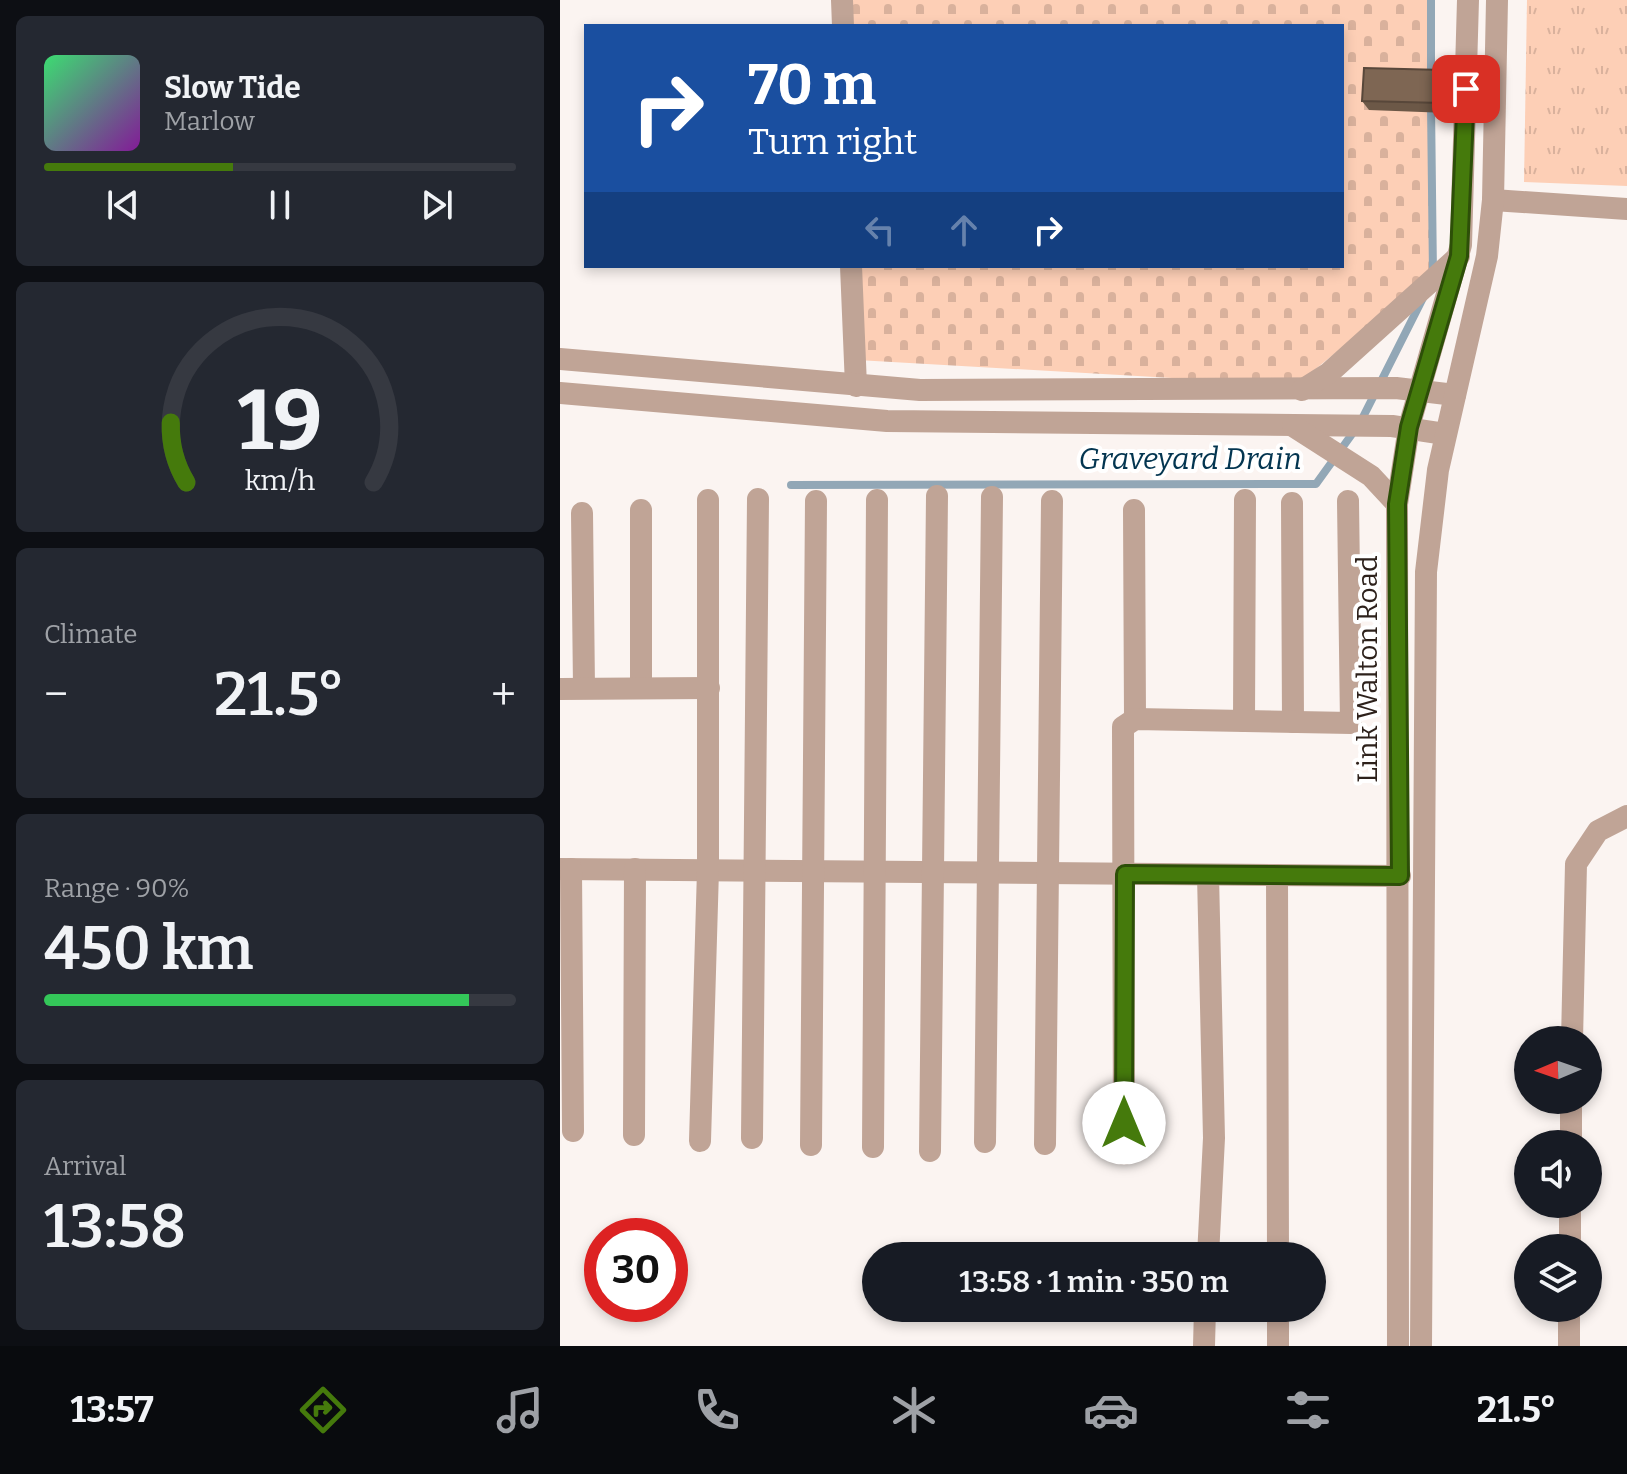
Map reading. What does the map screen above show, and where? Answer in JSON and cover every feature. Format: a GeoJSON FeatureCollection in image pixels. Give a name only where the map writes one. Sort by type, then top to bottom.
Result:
{"type":"FeatureCollection","features":[{"type":"Feature","properties":{"kind":"street"},"geometry":{"type":"LineString","coordinates":[[842,0],[843,24]]}},
{"type":"Feature","properties":{"kind":"street","name":"Link Walton Road"},"geometry":{"type":"LineString","coordinates":[[1398,1346],[1400,876],[1397,504],[1409,427],[1459,256],[1468,0]]}},
{"type":"Feature","properties":{"kind":"street","name":"Link Walton Road"},"geometry":{"type":"LineString","coordinates":[[1421,1346],[1426,572],[1445,434],[1487,256],[1493,200],[1497,0]]}},
{"type":"Feature","properties":{"kind":"street"},"geometry":{"type":"LineString","coordinates":[[1493,200],[1627,209]]}},
{"type":"Feature","properties":{"kind":"street"},"geometry":{"type":"LineString","coordinates":[[1301,390],[1329,373],[1459,256]]}},
{"type":"Feature","properties":{"kind":"street"},"geometry":{"type":"LineString","coordinates":[[851,268],[856,386]]}},
{"type":"Feature","properties":{"kind":"street"},"geometry":{"type":"LineString","coordinates":[[560,359],[856,386],[949,390],[1419,389],[1455,395]]}},
{"type":"Feature","properties":{"kind":"street"},"geometry":{"type":"LineString","coordinates":[[560,393],[887,421],[1409,427],[1445,434]]}},
{"type":"Feature","properties":{"kind":"street"},"geometry":{"type":"LineString","coordinates":[[1293,426],[1371,476],[1397,504]]}},
{"type":"Feature","properties":{"kind":"street"},"geometry":{"type":"LineString","coordinates":[[930,1151],[937,496]]}},
{"type":"Feature","properties":{"kind":"street"},"geometry":{"type":"LineString","coordinates":[[985,1142],[992,497]]}},
{"type":"Feature","properties":{"kind":"street"},"geometry":{"type":"LineString","coordinates":[[752,1138],[758,499]]}},
{"type":"Feature","properties":{"kind":"street"},"geometry":{"type":"LineString","coordinates":[[700,1141],[708,870],[708,500]]}},
{"type":"Feature","properties":{"kind":"street"},"geometry":{"type":"LineString","coordinates":[[873,1147],[877,500]]}},
{"type":"Feature","properties":{"kind":"street"},"geometry":{"type":"LineString","coordinates":[[1244,721],[1245,500]]}},
{"type":"Feature","properties":{"kind":"street"},"geometry":{"type":"LineString","coordinates":[[811,1145],[816,501]]}},
{"type":"Feature","properties":{"kind":"street"},"geometry":{"type":"LineString","coordinates":[[1045,1144],[1052,501]]}},
{"type":"Feature","properties":{"kind":"street"},"geometry":{"type":"LineString","coordinates":[[1124,1154],[1123,727],[1135,719],[1351,723],[1348,501]]}},
{"type":"Feature","properties":{"kind":"street"},"geometry":{"type":"LineString","coordinates":[[1292,503],[1293,722]]}},
{"type":"Feature","properties":{"kind":"street"},"geometry":{"type":"LineString","coordinates":[[641,510],[641,686]]}},
{"type":"Feature","properties":{"kind":"street"},"geometry":{"type":"LineString","coordinates":[[1134,510],[1135,719]]}},
{"type":"Feature","properties":{"kind":"street"},"geometry":{"type":"LineString","coordinates":[[582,513],[584,688]]}},
{"type":"Feature","properties":{"kind":"street"},"geometry":{"type":"LineString","coordinates":[[560,689],[641,686],[709,688]]}},
{"type":"Feature","properties":{"kind":"street"},"geometry":{"type":"LineString","coordinates":[[1572,1026],[1576,864],[1598,831],[1627,816]]}},
{"type":"Feature","properties":{"kind":"street"},"geometry":{"type":"LineString","coordinates":[[573,1131],[566,869],[1400,876]]}},
{"type":"Feature","properties":{"kind":"street"},"geometry":{"type":"LineString","coordinates":[[634,1135],[635,869]]}},
{"type":"Feature","properties":{"kind":"street"},"geometry":{"type":"LineString","coordinates":[[1208,875],[1214,1138],[1209,1242]]}},
{"type":"Feature","properties":{"kind":"street"},"geometry":{"type":"LineString","coordinates":[[1277,875],[1278,1242]]}},
{"type":"Feature","properties":{"kind":"street"},"geometry":{"type":"LineString","coordinates":[[1204,1346],[1205,1322]]}},
{"type":"Feature","properties":{"kind":"street"},"geometry":{"type":"LineString","coordinates":[[1278,1322],[1278,1346]]}},
{"type":"Feature","properties":{"kind":"street"},"geometry":{"type":"LineString","coordinates":[[1569,1322],[1569,1346]]}},
{"type":"Feature","properties":{"kind":"green space"},"geometry":{"type":"Polygon","coordinates":[[[849,0],[1431,0],[1432,274],[1296,385],[857,360],[855,268],[1344,268],[1344,24],[850,24],[849,0]]]}},
{"type":"Feature","properties":{"kind":"green space"},"geometry":{"type":"Polygon","coordinates":[[[1527,0],[1627,0],[1627,186],[1524,182],[1527,0]]]}},
{"type":"Feature","properties":{"kind":"building"},"geometry":{"type":"Polygon","coordinates":[[[1364,68],[1443,70],[1442,103],[1362,101],[1364,68]]]}},
{"type":"Feature","properties":{"kind":"waterway","name":"Graveyard Drain"},"geometry":{"type":"LineString","coordinates":[[1431,0],[1431,79]]}},
{"type":"Feature","properties":{"kind":"waterway","name":"Graveyard Drain"},"geometry":{"type":"LineString","coordinates":[[1431,105],[1433,275]]}},
{"type":"Feature","properties":{"kind":"waterway","name":"Graveyard Drain"},"geometry":{"type":"LineString","coordinates":[[791,485],[1316,484],[1360,423],[1423,298]]}},
{"type":"Feature","properties":{"kind":"route"},"geometry":{"type":"LineString","coordinates":[[1124,1123],[1125,874],[1400,876],[1397,504],[1409,427],[1459,256],[1464,209],[1466,89]]}}]}
